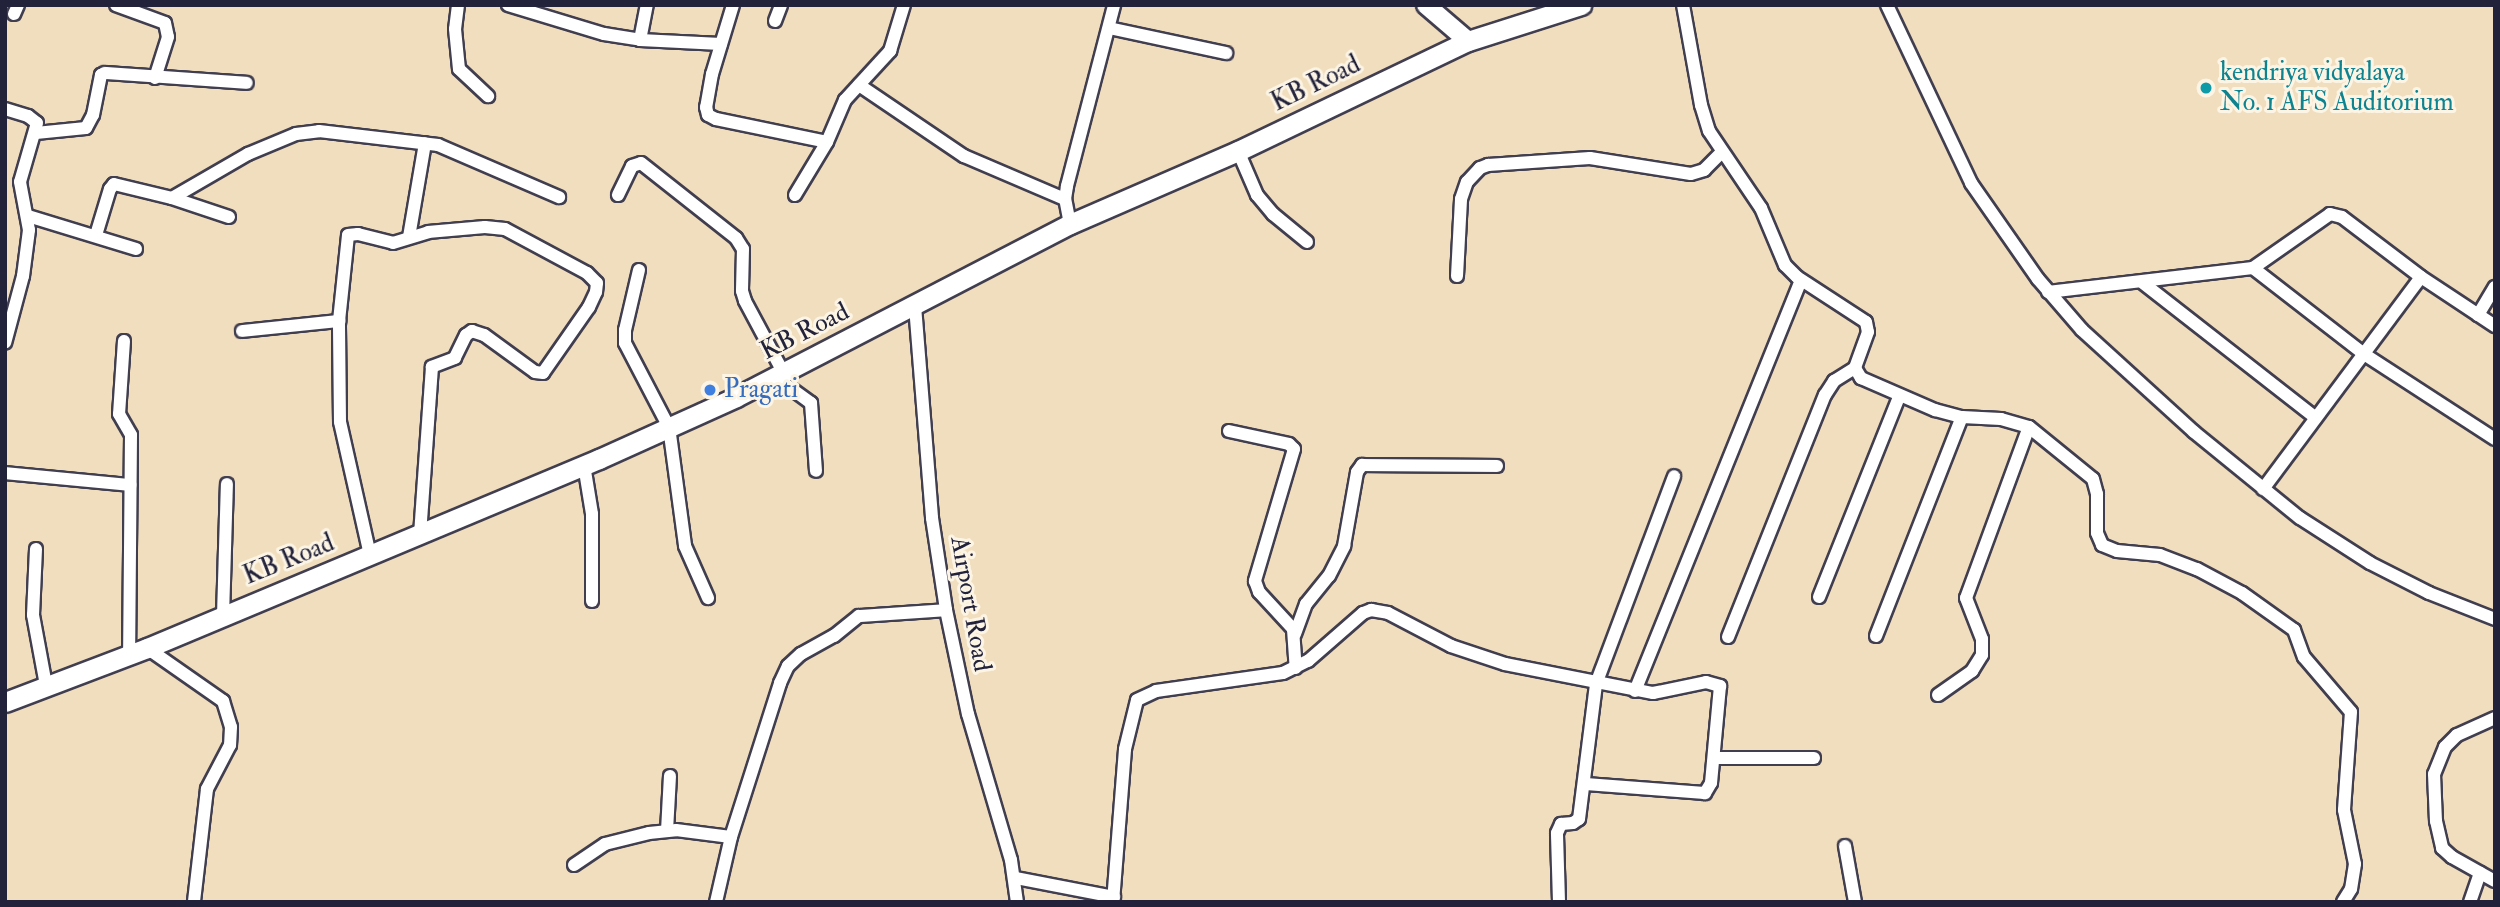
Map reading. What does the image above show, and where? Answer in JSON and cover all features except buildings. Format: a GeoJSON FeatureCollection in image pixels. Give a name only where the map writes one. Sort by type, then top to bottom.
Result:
{"type":"FeatureCollection","features":[{"type":"Feature","properties":{"kind":"main road"},"geometry":{"type":"LineString","coordinates":[[1426,5],[1468,41]]}},
{"type":"Feature","properties":{"kind":"main road","name":"KB Road"},"geometry":{"type":"LineString","coordinates":[[5,702],[138,651],[584,465],[779,374],[1070,224],[1238,151],[1468,41],[1569,7]]}},
{"type":"Feature","properties":{"kind":"street"},"geometry":{"type":"LineString","coordinates":[[116,5],[165,23],[168,37],[155,78]]}},
{"type":"Feature","properties":{"kind":"street"},"geometry":{"type":"LineString","coordinates":[[458,5],[455,29],[459,69],[488,96]]}},
{"type":"Feature","properties":{"kind":"street"},"geometry":{"type":"LineString","coordinates":[[508,5],[580,27],[640,40],[722,44]]}},
{"type":"Feature","properties":{"kind":"street"},"geometry":{"type":"LineString","coordinates":[[640,40],[647,5]]}},
{"type":"Feature","properties":{"kind":"street"},"geometry":{"type":"LineString","coordinates":[[733,5],[712,74],[706,107],[708,115],[716,119],[827,142]]}},
{"type":"Feature","properties":{"kind":"street"},"geometry":{"type":"LineString","coordinates":[[775,21],[781,5]]}},
{"type":"Feature","properties":{"kind":"street"},"geometry":{"type":"LineString","coordinates":[[795,195],[827,142],[845,100],[890,51],[904,5]]}},
{"type":"Feature","properties":{"kind":"street"},"geometry":{"type":"LineString","coordinates":[[1070,224],[1065,200],[1114,5]]}},
{"type":"Feature","properties":{"kind":"street"},"geometry":{"type":"LineString","coordinates":[[1683,5],[1701,106],[1709,131],[1761,208],[1785,265],[1801,280],[1866,322],[1868,332],[1855,368],[1834,381],[1825,395],[1727,637]]}},
{"type":"Feature","properties":{"kind":"street"},"geometry":{"type":"LineString","coordinates":[[1887,5],[1971,183],[2048,292],[2106,354],[2263,489],[2321,533],[2370,563],[2429,593],[2495,619]]}},
{"type":"Feature","properties":{"kind":"street"},"geometry":{"type":"LineString","coordinates":[[1109,28],[1226,53]]}},
{"type":"Feature","properties":{"kind":"street"},"geometry":{"type":"LineString","coordinates":[[36,133],[86,128],[93,115],[101,75],[105,73],[247,83]]}},
{"type":"Feature","properties":{"kind":"street"},"geometry":{"type":"LineString","coordinates":[[859,85],[964,156],[1065,200]]}},
{"type":"Feature","properties":{"kind":"street"},"geometry":{"type":"LineString","coordinates":[[5,109],[35,120],[36,133],[19,190],[28,216],[23,276],[5,343]]}},
{"type":"Feature","properties":{"kind":"street"},"geometry":{"type":"LineString","coordinates":[[172,198],[247,153],[306,132],[333,132],[425,143],[451,149],[559,197]]}},
{"type":"Feature","properties":{"kind":"street"},"geometry":{"type":"LineString","coordinates":[[409,237],[425,143]]}},
{"type":"Feature","properties":{"kind":"street"},"geometry":{"type":"LineString","coordinates":[[1238,151],[1257,195],[1273,214],[1307,242]]}},
{"type":"Feature","properties":{"kind":"street"},"geometry":{"type":"LineString","coordinates":[[1457,276],[1461,199],[1467,182],[1480,168],[1488,165],[1590,158],[1691,174],[1704,170],[1722,152]]}},
{"type":"Feature","properties":{"kind":"street"},"geometry":{"type":"LineString","coordinates":[[618,195],[632,166],[641,163],[736,238],[743,249],[742,291],[745,301],[779,374],[811,403],[816,471]]}},
{"type":"Feature","properties":{"kind":"street"},"geometry":{"type":"LineString","coordinates":[[96,235],[111,185],[172,198],[229,217]]}},
{"type":"Feature","properties":{"kind":"street"},"geometry":{"type":"LineString","coordinates":[[2048,292],[2143,283],[2253,268],[2330,214],[2342,217],[2421,277],[2495,327]]}},
{"type":"Feature","properties":{"kind":"street"},"geometry":{"type":"LineString","coordinates":[[28,216],[136,249]]}},
{"type":"Feature","properties":{"kind":"street"},"geometry":{"type":"LineString","coordinates":[[370,555],[341,434],[340,321],[348,235],[358,234],[393,243],[428,232],[485,227],[505,229],[587,273],[597,283],[589,307],[543,373],[535,372],[484,335],[472,331],[466,335],[456,358],[432,368],[420,534]]}},
{"type":"Feature","properties":{"kind":"street"},"geometry":{"type":"LineString","coordinates":[[2253,268],[2364,354],[2495,439]]}},
{"type":"Feature","properties":{"kind":"street"},"geometry":{"type":"LineString","coordinates":[[639,270],[625,330],[625,343],[669,427],[685,546],[708,598]]}},
{"type":"Feature","properties":{"kind":"street"},"geometry":{"type":"LineString","coordinates":[[2263,489],[2421,277]]}},
{"type":"Feature","properties":{"kind":"street"},"geometry":{"type":"LineString","coordinates":[[1635,691],[1801,280]]}},
{"type":"Feature","properties":{"kind":"street"},"geometry":{"type":"LineString","coordinates":[[2143,283],[2316,418]]}},
{"type":"Feature","properties":{"kind":"street"},"geometry":{"type":"LineString","coordinates":[[2478,315],[2495,286]]}},
{"type":"Feature","properties":{"kind":"street","name":"Airport Road"},"geometry":{"type":"LineString","coordinates":[[915,306],[930,498],[946,610],[968,713],[1016,878],[1017,902]]}},
{"type":"Feature","properties":{"kind":"street"},"geometry":{"type":"LineString","coordinates":[[242,331],[340,321]]}},
{"type":"Feature","properties":{"kind":"street"},"geometry":{"type":"LineString","coordinates":[[124,341],[119,414],[131,431],[130,485],[138,651],[223,701],[231,727],[230,744],[207,789],[194,902]]}},
{"type":"Feature","properties":{"kind":"street"},"geometry":{"type":"LineString","coordinates":[[1855,368],[1861,379],[1899,397],[1962,417],[2001,419],[2029,428],[2093,479],[2097,494],[2096,533],[2102,545],[2117,551],[2147,553],[2176,560],[2242,593],[2294,630],[2308,663],[2349,707],[2352,719],[2344,810],[2355,864],[2351,889],[2343,902]]}},
{"type":"Feature","properties":{"kind":"street"},"geometry":{"type":"LineString","coordinates":[[1819,597],[1899,397]]}},
{"type":"Feature","properties":{"kind":"street"},"geometry":{"type":"LineString","coordinates":[[1876,636],[1962,417]]}},
{"type":"Feature","properties":{"kind":"street"},"geometry":{"type":"LineString","coordinates":[[1938,695],[1972,671],[1982,655],[1982,639],[1966,598],[2029,428]]}},
{"type":"Feature","properties":{"kind":"street"},"geometry":{"type":"LineString","coordinates":[[1228,431],[1289,444],[1294,449],[1255,581],[1259,592],[1290,624],[1295,634]]}},
{"type":"Feature","properties":{"kind":"street"},"geometry":{"type":"LineString","coordinates":[[584,465],[592,505],[592,601]]}},
{"type":"Feature","properties":{"kind":"street"},"geometry":{"type":"LineString","coordinates":[[1296,668],[1295,634],[1303,609],[1329,576],[1344,546],[1357,472],[1362,465],[1497,466]]}},
{"type":"Feature","properties":{"kind":"street"},"geometry":{"type":"LineString","coordinates":[[5,473],[130,485]]}},
{"type":"Feature","properties":{"kind":"street"},"geometry":{"type":"LineString","coordinates":[[1559,902],[1557,833],[1561,824],[1573,823],[1578,819],[1585,784],[1596,684],[1674,476]]}},
{"type":"Feature","properties":{"kind":"street"},"geometry":{"type":"LineString","coordinates":[[223,616],[227,484]]}},
{"type":"Feature","properties":{"kind":"street"},"geometry":{"type":"LineString","coordinates":[[36,549],[33,615],[46,685]]}},
{"type":"Feature","properties":{"kind":"street"},"geometry":{"type":"LineString","coordinates":[[716,902],[731,837],[780,683],[793,660],[834,636],[859,616],[946,610]]}},
{"type":"Feature","properties":{"kind":"street"},"geometry":{"type":"LineString","coordinates":[[1016,878],[1114,900],[1125,749],[1137,700],[1156,691],[1268,677],[1296,668],[1363,613],[1379,610],[1483,659],[1635,691],[1663,693],[1706,682],[1716,683],[1722,691],[1709,789],[1700,794],[1585,784]]}},
{"type":"Feature","properties":{"kind":"street"},"geometry":{"type":"LineString","coordinates":[[2495,718],[2451,741],[2437,759],[2434,774],[2436,821],[2442,848],[2495,881]]}},
{"type":"Feature","properties":{"kind":"street"},"geometry":{"type":"LineString","coordinates":[[1714,758],[1814,758]]}},
{"type":"Feature","properties":{"kind":"street"},"geometry":{"type":"LineString","coordinates":[[667,831],[670,776]]}},
{"type":"Feature","properties":{"kind":"street"},"geometry":{"type":"LineString","coordinates":[[574,865],[606,844],[667,831],[731,837]]}},
{"type":"Feature","properties":{"kind":"street"},"geometry":{"type":"LineString","coordinates":[[1845,846],[1855,902]]}},
{"type":"Feature","properties":{"kind":"street"},"geometry":{"type":"LineString","coordinates":[[2470,902],[2480,873]]}},
{"type":"Feature","properties":{"kind":"place","name":"kendriya vidyalaya No. 1 AFS Auditorium"},"geometry":{"type":"Point","coordinates":[2206,88]}},
{"type":"Feature","properties":{"kind":"place","name":"Pragati"},"geometry":{"type":"Point","coordinates":[710,390]}}]}
